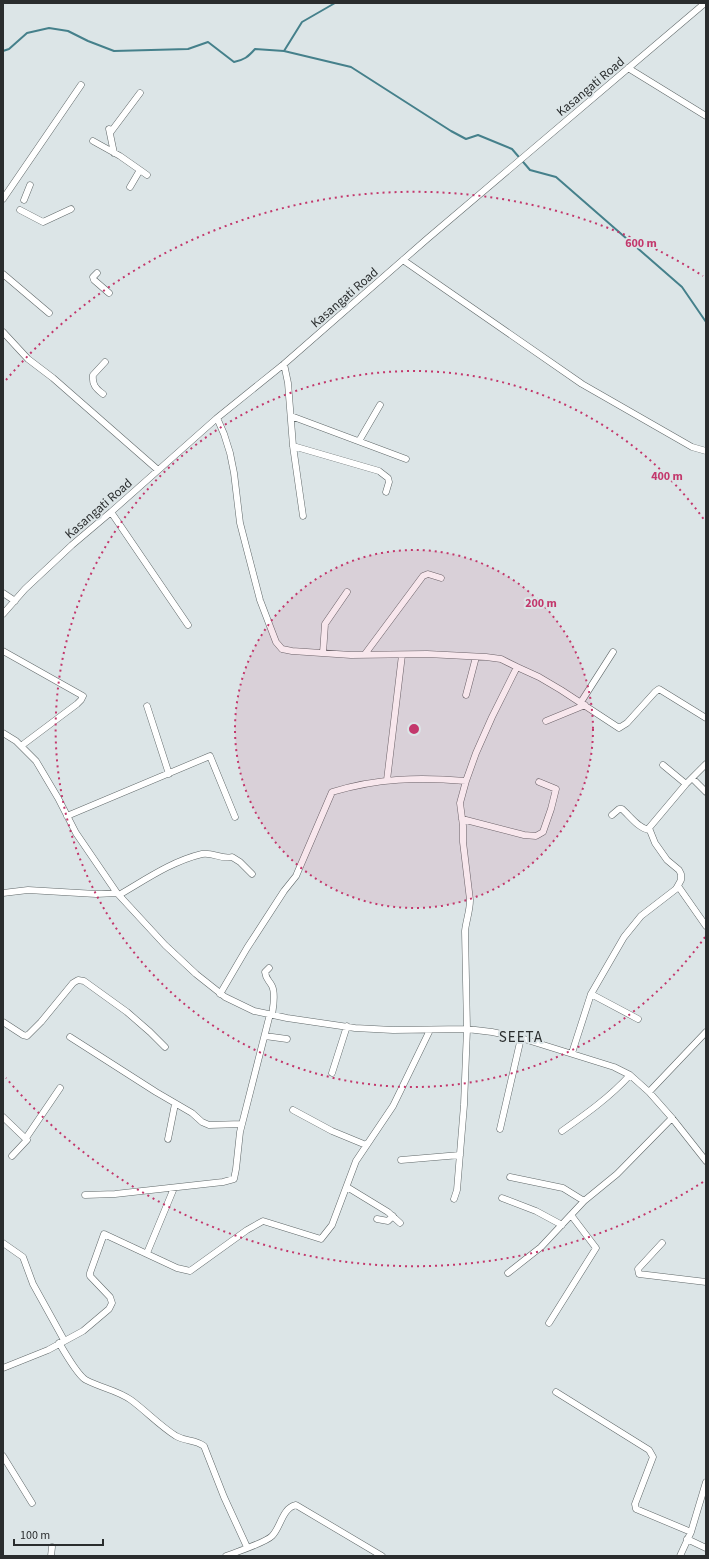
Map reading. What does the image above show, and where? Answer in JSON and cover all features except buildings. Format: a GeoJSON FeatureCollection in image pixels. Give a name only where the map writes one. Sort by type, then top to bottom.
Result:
{"type":"FeatureCollection","features":[{"type":"Feature","properties":{"kind":"street","name":"Kasangati Road"},"geometry":{"type":"LineString","coordinates":[[3,614],[25,589],[72,545],[217,418],[284,364],[403,260],[705,3]]}},
{"type":"Feature","properties":{"kind":"street"},"geometry":{"type":"LineString","coordinates":[[628,68],[706,116]]}},
{"type":"Feature","properties":{"kind":"street"},"geometry":{"type":"LineString","coordinates":[[3,199],[81,85]]}},
{"type":"Feature","properties":{"kind":"street"},"geometry":{"type":"LineString","coordinates":[[114,153],[109,130],[140,93]]}},
{"type":"Feature","properties":{"kind":"street"},"geometry":{"type":"LineString","coordinates":[[93,141],[148,176]]}},
{"type":"Feature","properties":{"kind":"street"},"geometry":{"type":"LineString","coordinates":[[130,187],[140,170]]}},
{"type":"Feature","properties":{"kind":"street"},"geometry":{"type":"LineString","coordinates":[[24,200],[30,185]]}},
{"type":"Feature","properties":{"kind":"street"},"geometry":{"type":"LineString","coordinates":[[20,210],[43,222],[71,209]]}},
{"type":"Feature","properties":{"kind":"street"},"geometry":{"type":"LineString","coordinates":[[403,260],[582,384],[692,447],[706,452]]}},
{"type":"Feature","properties":{"kind":"street"},"geometry":{"type":"LineString","coordinates":[[97,273],[93,277],[94,280],[109,293]]}},
{"type":"Feature","properties":{"kind":"street"},"geometry":{"type":"LineString","coordinates":[[3,274],[49,313]]}},
{"type":"Feature","properties":{"kind":"street"},"geometry":{"type":"LineString","coordinates":[[3,332],[28,359],[53,378],[158,470]]}},
{"type":"Feature","properties":{"kind":"street"},"geometry":{"type":"LineString","coordinates":[[102,394],[95,388],[92,381],[93,375],[105,362]]}},
{"type":"Feature","properties":{"kind":"street"},"geometry":{"type":"LineString","coordinates":[[284,364],[288,383],[293,446],[303,516]]}},
{"type":"Feature","properties":{"kind":"street"},"geometry":{"type":"LineString","coordinates":[[359,441],[380,405]]}},
{"type":"Feature","properties":{"kind":"street"},"geometry":{"type":"LineString","coordinates":[[291,416],[406,459]]}},
{"type":"Feature","properties":{"kind":"street"},"geometry":{"type":"LineString","coordinates":[[217,418],[230,453],[240,523],[260,600],[276,642],[282,649],[350,655],[402,654],[501,659],[539,677],[583,704],[616,727],[621,728],[655,692],[660,689],[706,718]]}},
{"type":"Feature","properties":{"kind":"street"},"geometry":{"type":"LineString","coordinates":[[293,446],[379,471],[388,478],[389,482],[386,492]]}},
{"type":"Feature","properties":{"kind":"street"},"geometry":{"type":"LineString","coordinates":[[111,512],[188,625]]}},
{"type":"Feature","properties":{"kind":"street"},"geometry":{"type":"LineString","coordinates":[[365,654],[423,576],[428,574],[441,578]]}},
{"type":"Feature","properties":{"kind":"street"},"geometry":{"type":"LineString","coordinates":[[323,653],[325,624],[347,592]]}},
{"type":"Feature","properties":{"kind":"street"},"geometry":{"type":"LineString","coordinates":[[3,593],[15,601]]}},
{"type":"Feature","properties":{"kind":"street"},"geometry":{"type":"LineString","coordinates":[[3,651],[82,694],[83,696],[77,704],[21,746]]}},
{"type":"Feature","properties":{"kind":"street"},"geometry":{"type":"LineString","coordinates":[[546,721],[583,704],[613,652]]}},
{"type":"Feature","properties":{"kind":"street"},"geometry":{"type":"LineString","coordinates":[[387,780],[402,654]]}},
{"type":"Feature","properties":{"kind":"street"},"geometry":{"type":"LineString","coordinates":[[466,695],[476,657]]}},
{"type":"Feature","properties":{"kind":"street"},"geometry":{"type":"LineString","coordinates":[[454,1199],[457,1190],[464,1105],[467,1029],[464,931],[470,908],[463,848],[460,804],[466,781],[492,717],[517,667]]}},
{"type":"Feature","properties":{"kind":"street"},"geometry":{"type":"LineString","coordinates":[[147,706],[168,774]]}},
{"type":"Feature","properties":{"kind":"street"},"geometry":{"type":"LineString","coordinates":[[3,733],[16,741],[36,760],[76,833],[118,894],[165,945],[220,994],[254,1011],[287,1018],[393,1030],[467,1029],[492,1032],[521,1038],[614,1067],[630,1075],[649,1092],[706,1161]]}},
{"type":"Feature","properties":{"kind":"street"},"geometry":{"type":"LineString","coordinates":[[68,816],[210,756],[235,817]]}},
{"type":"Feature","properties":{"kind":"street"},"geometry":{"type":"LineString","coordinates":[[572,1053],[591,994],[624,937],[641,916],[678,886],[682,880],[679,870],[667,860],[655,843],[649,830],[649,826],[706,764]]}},
{"type":"Feature","properties":{"kind":"street"},"geometry":{"type":"LineString","coordinates":[[663,765],[686,784]]}},
{"type":"Feature","properties":{"kind":"street"},"geometry":{"type":"LineString","coordinates":[[220,994],[247,948],[284,891],[296,876],[332,792],[387,780],[414,778],[466,781]]}},
{"type":"Feature","properties":{"kind":"street"},"geometry":{"type":"LineString","coordinates":[[692,778],[706,792]]}},
{"type":"Feature","properties":{"kind":"street"},"geometry":{"type":"LineString","coordinates":[[462,818],[524,835],[536,836],[543,832],[556,789],[540,782]]}},
{"type":"Feature","properties":{"kind":"street"},"geometry":{"type":"LineString","coordinates":[[612,815],[619,809],[622,809],[639,826],[649,830]]}},
{"type":"Feature","properties":{"kind":"street"},"geometry":{"type":"LineString","coordinates":[[3,893],[28,890],[118,894],[171,866],[192,857],[204,854],[214,854],[225,858],[232,857],[240,862],[252,874]]}},
{"type":"Feature","properties":{"kind":"street"},"geometry":{"type":"LineString","coordinates":[[678,886],[706,926]]}},
{"type":"Feature","properties":{"kind":"street"},"geometry":{"type":"LineString","coordinates":[[86,1195],[115,1194],[174,1188],[223,1182],[234,1179],[240,1132],[274,1004],[272,986],[266,978],[265,972],[269,968]]}},
{"type":"Feature","properties":{"kind":"street"},"geometry":{"type":"LineString","coordinates":[[3,1022],[27,1036],[42,1022],[78,980],[84,981],[128,1012],[164,1047]]}},
{"type":"Feature","properties":{"kind":"street"},"geometry":{"type":"LineString","coordinates":[[591,994],[638,1019]]}},
{"type":"Feature","properties":{"kind":"street"},"geometry":{"type":"LineString","coordinates":[[332,1073],[347,1026]]}},
{"type":"Feature","properties":{"kind":"street"},"geometry":{"type":"LineString","coordinates":[[3,1368],[48,1350],[83,1330],[109,1309],[112,1303],[110,1297],[90,1276],[104,1234],[177,1268],[190,1272],[247,1230],[263,1221],[321,1239],[332,1225],[356,1161],[393,1106],[430,1030]]}},
{"type":"Feature","properties":{"kind":"street"},"geometry":{"type":"LineString","coordinates":[[649,1092],[706,1032]]}},
{"type":"Feature","properties":{"kind":"street"},"geometry":{"type":"LineString","coordinates":[[265,1036],[287,1039]]}},
{"type":"Feature","properties":{"kind":"street"},"geometry":{"type":"LineString","coordinates":[[70,1038],[175,1104],[192,1113],[202,1122],[209,1124],[242,1124]]}},
{"type":"Feature","properties":{"kind":"street"},"geometry":{"type":"LineString","coordinates":[[500,1129],[521,1038]]}},
{"type":"Feature","properties":{"kind":"street"},"geometry":{"type":"LineString","coordinates":[[562,1131],[598,1105],[619,1087],[630,1075]]}},
{"type":"Feature","properties":{"kind":"street"},"geometry":{"type":"LineString","coordinates":[[12,1156],[27,1140],[26,1138],[60,1088]]}},
{"type":"Feature","properties":{"kind":"street"},"geometry":{"type":"LineString","coordinates":[[168,1139],[175,1104]]}},
{"type":"Feature","properties":{"kind":"street"},"geometry":{"type":"LineString","coordinates":[[293,1110],[332,1131],[366,1145]]}},
{"type":"Feature","properties":{"kind":"street"},"geometry":{"type":"LineString","coordinates":[[3,1118],[26,1138]]}},
{"type":"Feature","properties":{"kind":"street"},"geometry":{"type":"LineString","coordinates":[[508,1273],[541,1247],[584,1201],[617,1174],[672,1118]]}},
{"type":"Feature","properties":{"kind":"street"},"geometry":{"type":"LineString","coordinates":[[401,1160],[460,1155]]}},
{"type":"Feature","properties":{"kind":"street"},"geometry":{"type":"LineString","coordinates":[[510,1176],[562,1188],[584,1201]]}},
{"type":"Feature","properties":{"kind":"street"},"geometry":{"type":"LineString","coordinates":[[347,1187],[388,1212],[400,1223]]}},
{"type":"Feature","properties":{"kind":"street"},"geometry":{"type":"LineString","coordinates":[[147,1253],[174,1188]]}},
{"type":"Feature","properties":{"kind":"street"},"geometry":{"type":"LineString","coordinates":[[502,1198],[536,1211],[562,1225]]}},
{"type":"Feature","properties":{"kind":"street"},"geometry":{"type":"LineString","coordinates":[[550,1323],[596,1248],[571,1215]]}},
{"type":"Feature","properties":{"kind":"street"},"geometry":{"type":"LineString","coordinates":[[377,1219],[388,1221],[393,1216]]}},
{"type":"Feature","properties":{"kind":"street"},"geometry":{"type":"LineString","coordinates":[[3,1243],[23,1257],[33,1284],[73,1364],[85,1380],[114,1390],[125,1396],[169,1432],[182,1439],[197,1441],[204,1446],[224,1497],[247,1547]]}},
{"type":"Feature","properties":{"kind":"street"},"geometry":{"type":"LineString","coordinates":[[662,1243],[638,1269],[639,1274],[706,1282]]}},
{"type":"Feature","properties":{"kind":"street"},"geometry":{"type":"LineString","coordinates":[[556,1392],[649,1450],[653,1457],[635,1504],[636,1509],[691,1532]]}},
{"type":"Feature","properties":{"kind":"street"},"geometry":{"type":"LineString","coordinates":[[3,1456],[32,1503]]}},
{"type":"Feature","properties":{"kind":"street"},"geometry":{"type":"LineString","coordinates":[[680,1556],[691,1532],[706,1482]]}},
{"type":"Feature","properties":{"kind":"street"},"geometry":{"type":"LineString","coordinates":[[226,1556],[268,1539],[272,1536],[286,1510],[291,1506],[296,1505],[382,1556]]}},
{"type":"Feature","properties":{"kind":"street"},"geometry":{"type":"LineString","coordinates":[[688,1540],[706,1548]]}},
{"type":"Feature","properties":{"kind":"street"},"geometry":{"type":"LineString","coordinates":[[52,1547],[52,1556]]}},
{"type":"Feature","properties":{"kind":"waterway"},"geometry":{"type":"LineString","coordinates":[[284,51],[302,22],[335,3]]}},
{"type":"Feature","properties":{"kind":"waterway"},"geometry":{"type":"LineString","coordinates":[[3,51],[9,49],[27,33],[49,28],[68,31],[114,51],[188,49],[208,42],[234,62],[246,58],[255,49],[284,51],[351,67],[451,131],[466,139],[478,135],[512,149],[530,170],[556,177],[682,287],[706,322]]}},
{"type":"Feature","properties":{"kind":"district","name":"SEETA"},"geometry":{"type":"Point","coordinates":[521,1037]}}]}
